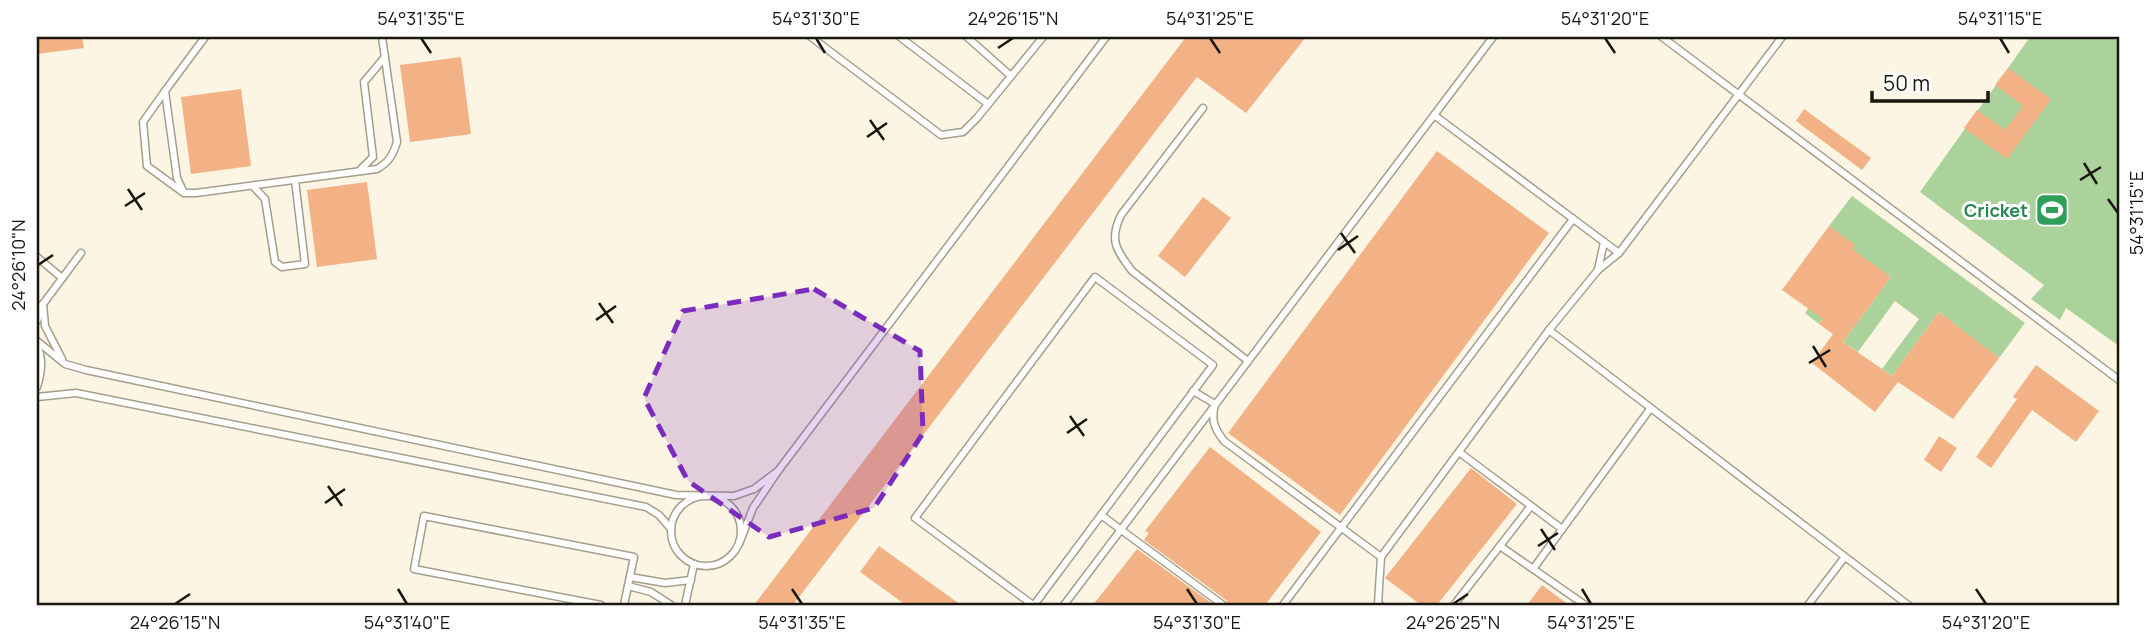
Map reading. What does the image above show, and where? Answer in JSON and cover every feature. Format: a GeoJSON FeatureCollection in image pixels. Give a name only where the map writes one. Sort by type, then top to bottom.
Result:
{"type":"FeatureCollection","features":[{"type":"Feature","properties":{"kind":"lane"},"geometry":{"type":"LineString","coordinates":[[205,37],[143,122],[147,166],[184,193],[358,172],[377,169],[387,164],[397,142],[382,37]]}},
{"type":"Feature","properties":{"kind":"lane"},"geometry":{"type":"LineString","coordinates":[[811,37],[941,135],[963,132],[1043,37]]}},
{"type":"Feature","properties":{"kind":"lane"},"geometry":{"type":"LineString","coordinates":[[900,37],[988,104]]}},
{"type":"Feature","properties":{"kind":"lane"},"geometry":{"type":"LineString","coordinates":[[967,37],[1011,76]]}},
{"type":"Feature","properties":{"kind":"lane"},"geometry":{"type":"LineString","coordinates":[[979,46],[985,37]]}},
{"type":"Feature","properties":{"kind":"lane"},"geometry":{"type":"LineString","coordinates":[[739,544],[739,518],[732,507],[721,499],[708,496],[687,502],[673,518],[672,541],[677,551],[694,564],[708,566],[721,563],[732,555],[739,544],[753,508],[778,471],[1106,37]]}},
{"type":"Feature","properties":{"kind":"lane"},"geometry":{"type":"LineString","coordinates":[[1063,605],[1493,37]]}},
{"type":"Feature","properties":{"kind":"lane"},"geometry":{"type":"LineString","coordinates":[[1662,37],[2119,380]]}},
{"type":"Feature","properties":{"kind":"lane"},"geometry":{"type":"LineString","coordinates":[[1378,605],[1381,556],[1549,330],[1598,270],[1619,253],[1783,37]]}},
{"type":"Feature","properties":{"kind":"lane"},"geometry":{"type":"LineString","coordinates":[[358,172],[373,157],[364,82],[385,57]]}},
{"type":"Feature","properties":{"kind":"lane"},"geometry":{"type":"LineString","coordinates":[[165,91],[177,178],[184,193]]}},
{"type":"Feature","properties":{"kind":"lane"},"geometry":{"type":"LineString","coordinates":[[1203,108],[1121,215],[1115,228],[1114,240],[1121,257],[1132,271],[1248,361]]}},
{"type":"Feature","properties":{"kind":"lane"},"geometry":{"type":"LineString","coordinates":[[1434,115],[1619,253]]}},
{"type":"Feature","properties":{"kind":"lane"},"geometry":{"type":"LineString","coordinates":[[253,186],[265,199],[275,262],[282,267],[294,266],[306,264],[295,180]]}},
{"type":"Feature","properties":{"kind":"lane"},"geometry":{"type":"LineString","coordinates":[[1283,605],[1573,219]]}},
{"type":"Feature","properties":{"kind":"lane"},"geometry":{"type":"LineString","coordinates":[[1598,270],[1604,242]]}},
{"type":"Feature","properties":{"kind":"lane"},"geometry":{"type":"LineString","coordinates":[[37,321],[40,306],[81,253]]}},
{"type":"Feature","properties":{"kind":"lane"},"geometry":{"type":"LineString","coordinates":[[37,257],[62,278]]}},
{"type":"Feature","properties":{"kind":"lane"},"geometry":{"type":"LineString","coordinates":[[1095,277],[1213,365],[1194,391],[1033,605],[915,518],[1095,277]]}},
{"type":"Feature","properties":{"kind":"lane"},"geometry":{"type":"LineString","coordinates":[[40,306],[45,326],[65,364]]}},
{"type":"Feature","properties":{"kind":"lane"},"geometry":{"type":"LineString","coordinates":[[1549,330],[1908,605]]}},
{"type":"Feature","properties":{"kind":"lane"},"geometry":{"type":"LineString","coordinates":[[37,342],[65,364],[86,370],[654,491],[690,496],[734,496],[754,489],[778,471]]}},
{"type":"Feature","properties":{"kind":"lane"},"geometry":{"type":"LineString","coordinates":[[37,342],[42,357],[42,370],[37,387]]}},
{"type":"Feature","properties":{"kind":"lane"},"geometry":{"type":"LineString","coordinates":[[1194,391],[1215,404]]}},
{"type":"Feature","properties":{"kind":"lane"},"geometry":{"type":"LineString","coordinates":[[37,397],[76,393],[646,507],[659,515],[671,529]]}},
{"type":"Feature","properties":{"kind":"lane"},"geometry":{"type":"LineString","coordinates":[[1215,404],[1212,415],[1214,428],[1224,441],[1381,556]]}},
{"type":"Feature","properties":{"kind":"lane"},"geometry":{"type":"LineString","coordinates":[[1533,569],[1650,409]]}},
{"type":"Feature","properties":{"kind":"lane"},"geometry":{"type":"LineString","coordinates":[[1459,452],[1562,529]]}},
{"type":"Feature","properties":{"kind":"lane"},"geometry":{"type":"LineString","coordinates":[[1454,605],[1531,506]]}},
{"type":"Feature","properties":{"kind":"lane"},"geometry":{"type":"LineString","coordinates":[[1101,515],[1223,605]]}},
{"type":"Feature","properties":{"kind":"lane"},"geometry":{"type":"LineString","coordinates":[[601,605],[414,569],[424,516],[634,557],[624,605]]}},
{"type":"Feature","properties":{"kind":"lane"},"geometry":{"type":"LineString","coordinates":[[1500,546],[1585,605]]}},
{"type":"Feature","properties":{"kind":"lane"},"geometry":{"type":"LineString","coordinates":[[1808,605],[1844,558]]}},
{"type":"Feature","properties":{"kind":"lane"},"geometry":{"type":"LineString","coordinates":[[685,605],[694,564]]}},
{"type":"Feature","properties":{"kind":"lane"},"geometry":{"type":"LineString","coordinates":[[630,577],[665,583],[691,580]]}},
{"type":"Feature","properties":{"kind":"lane"},"geometry":{"type":"LineString","coordinates":[[628,586],[651,592],[671,605]]}},
{"type":"Feature","properties":{"kind":"highlighted area"},"geometry":{"type":"Polygon","coordinates":[[[814,289],[920,351],[923,433],[874,508],[769,537],[688,481],[644,398],[683,311],[814,289]]]}},
{"type":"Feature","properties":{"kind":"green space"},"geometry":{"type":"Polygon","coordinates":[[[2030,37],[2119,37],[2119,346],[2066,308],[2060,320],[2031,299],[2044,285],[1920,192],[2030,37]]]}},
{"type":"Feature","properties":{"kind":"green space"},"geometry":{"type":"Polygon","coordinates":[[[1852,196],[2025,323],[1999,358],[1975,340],[1919,395],[1965,332],[1939,312],[1892,376],[1882,369],[1919,319],[1895,301],[1858,352],[1843,342],[1891,277],[1867,260],[1819,324],[1805,313],[1854,245],[1829,226],[1852,196]]]}},
{"type":"Feature","properties":{"kind":"building"},"geometry":{"type":"Polygon","coordinates":[[[37,37],[82,37],[84,48],[37,54],[37,37]]]}},
{"type":"Feature","properties":{"kind":"building"},"geometry":{"type":"Polygon","coordinates":[[[1186,37],[1306,37],[1246,113],[1197,77],[793,605],[754,605],[1186,37]]]}},
{"type":"Feature","properties":{"kind":"building"},"geometry":{"type":"Polygon","coordinates":[[[461,57],[471,134],[410,142],[400,65],[461,57]]]}},
{"type":"Feature","properties":{"kind":"building"},"geometry":{"type":"Polygon","coordinates":[[[2008,68],[2051,99],[2007,159],[1964,128],[1977,110],[2005,130],[2023,106],[1995,85],[2008,68]]]}},
{"type":"Feature","properties":{"kind":"building"},"geometry":{"type":"Polygon","coordinates":[[[241,89],[251,166],[191,174],[181,97],[241,89]]]}},
{"type":"Feature","properties":{"kind":"building"},"geometry":{"type":"Polygon","coordinates":[[[1804,109],[1871,158],[1862,170],[1796,121],[1804,109]]]}},
{"type":"Feature","properties":{"kind":"building"},"geometry":{"type":"Polygon","coordinates":[[[1437,151],[1549,233],[1340,515],[1228,433],[1437,151]]]}},
{"type":"Feature","properties":{"kind":"building"},"geometry":{"type":"Polygon","coordinates":[[[367,182],[377,259],[317,267],[307,190],[367,182]]]}},
{"type":"Feature","properties":{"kind":"building"},"geometry":{"type":"Polygon","coordinates":[[[1203,197],[1231,218],[1185,277],[1158,256],[1203,197]]]}},
{"type":"Feature","properties":{"kind":"building"},"geometry":{"type":"Polygon","coordinates":[[[1829,226],[1855,245],[1852,249],[1891,277],[1843,342],[1892,376],[1939,312],[1999,358],[1953,419],[1898,382],[1875,412],[1812,363],[1833,334],[1819,324],[1823,319],[1782,290],[1829,226]]]}},
{"type":"Feature","properties":{"kind":"building"},"geometry":{"type":"Polygon","coordinates":[[[2036,365],[2099,411],[2076,442],[2032,410],[1991,468],[1976,457],[2017,399],[2013,397],[2036,365]]]}},
{"type":"Feature","properties":{"kind":"building"},"geometry":{"type":"Polygon","coordinates":[[[1939,436],[1957,448],[1941,472],[1924,460],[1939,436]]]}},
{"type":"Feature","properties":{"kind":"building"},"geometry":{"type":"Polygon","coordinates":[[[1210,447],[1321,532],[1265,605],[1229,605],[1226,600],[1144,540],[1149,533],[1145,531],[1210,447]]]}},
{"type":"Feature","properties":{"kind":"building"},"geometry":{"type":"Polygon","coordinates":[[[1471,468],[1517,504],[1437,605],[1421,605],[1385,578],[1471,468]]]}},
{"type":"Feature","properties":{"kind":"building"},"geometry":{"type":"Polygon","coordinates":[[[879,546],[961,605],[906,605],[860,572],[879,546]]]}},
{"type":"Feature","properties":{"kind":"building"},"geometry":{"type":"Polygon","coordinates":[[[1137,549],[1214,605],[1093,605],[1137,549]]]}},
{"type":"Feature","properties":{"kind":"building"},"geometry":{"type":"Polygon","coordinates":[[[1542,585],[1569,605],[1527,605],[1542,585]]]}},
{"type":"Feature","properties":{"kind":"place","name":"Cricket"},"geometry":{"type":"Point","coordinates":[2052,210]}}]}
